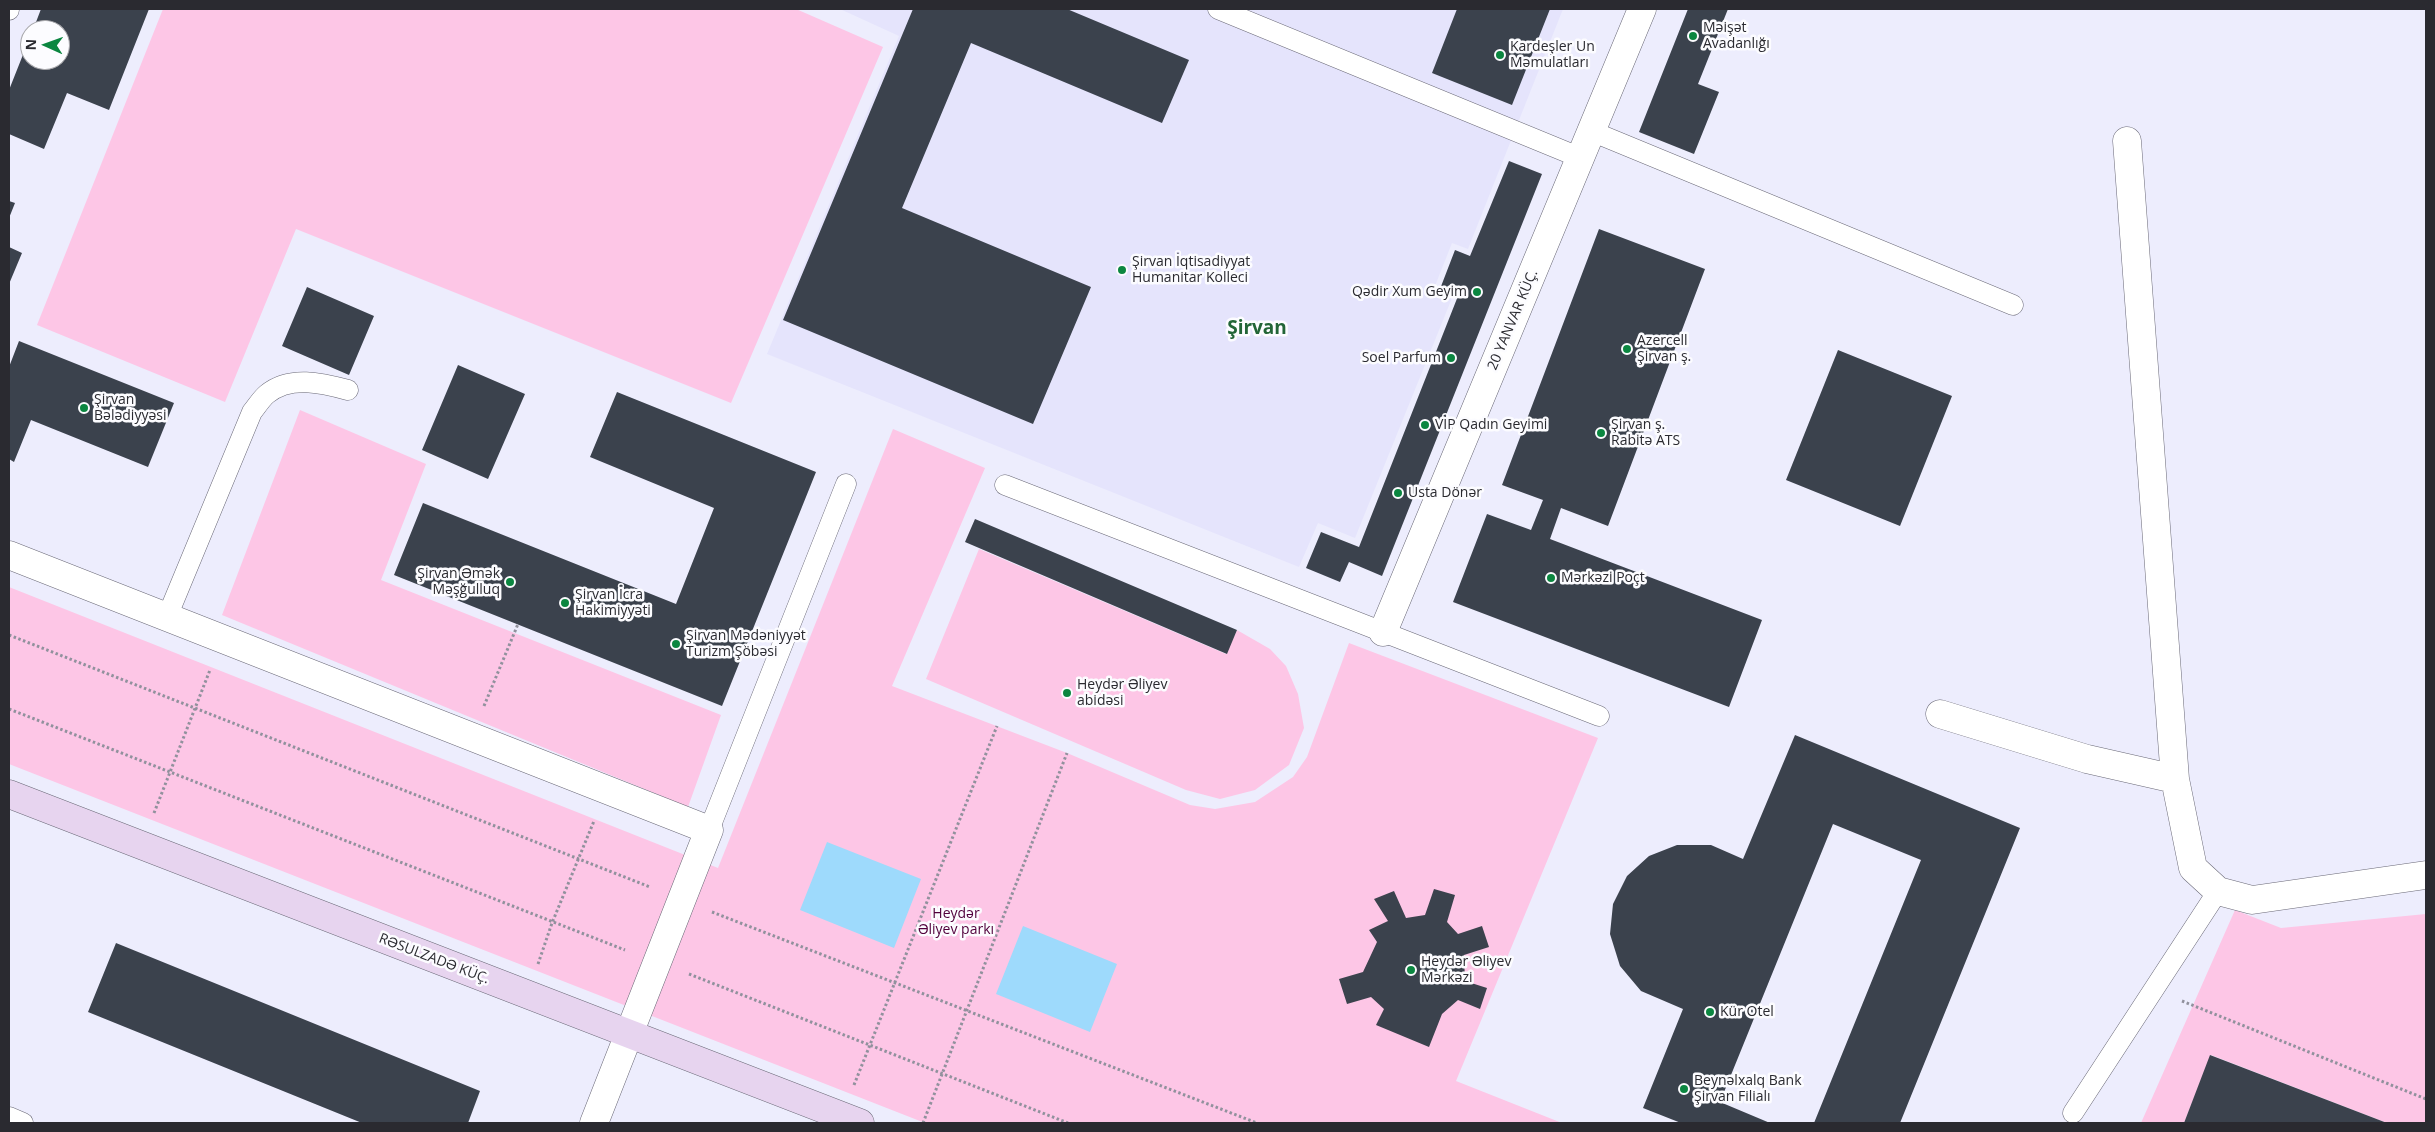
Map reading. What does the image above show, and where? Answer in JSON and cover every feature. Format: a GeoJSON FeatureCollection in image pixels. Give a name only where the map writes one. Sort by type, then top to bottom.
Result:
{"type":"FeatureCollection","features":[{"type":"Feature","properties":{"kind":"main road","name":"RƏSULZADƏ KÜÇ."},"geometry":{"type":"LineString","coordinates":[[9,794],[851,1120]]}},
{"type":"Feature","properties":{"kind":"street","name":"20 YANVAR KÜÇ."},"geometry":{"type":"LineString","coordinates":[[1383,632],[1642,9]]}},
{"type":"Feature","properties":{"kind":"street"},"geometry":{"type":"LineString","coordinates":[[2127,141],[2175,779],[2193,868],[2218,891],[2252,900],[2426,875]]}},
{"type":"Feature","properties":{"kind":"street"},"geometry":{"type":"LineString","coordinates":[[9,555],[709,830],[594,1123]]}},
{"type":"Feature","properties":{"kind":"street"},"geometry":{"type":"LineString","coordinates":[[1940,714],[2133,772],[2175,779]]}},
{"type":"Feature","properties":{"kind":"lane"},"geometry":{"type":"LineString","coordinates":[[1218,9],[1580,158]]}},
{"type":"Feature","properties":{"kind":"lane"},"geometry":{"type":"LineString","coordinates":[[1591,131],[2013,305]]}},
{"type":"Feature","properties":{"kind":"lane"},"geometry":{"type":"LineString","coordinates":[[167,617],[252,412],[267,394],[286,383],[319,382],[348,390]]}},
{"type":"Feature","properties":{"kind":"lane"},"geometry":{"type":"LineString","coordinates":[[709,830],[846,484]]}},
{"type":"Feature","properties":{"kind":"lane"},"geometry":{"type":"LineString","coordinates":[[1005,484],[1599,716]]}},
{"type":"Feature","properties":{"kind":"lane"},"geometry":{"type":"LineString","coordinates":[[2073,1113],[2218,891]]}},
{"type":"Feature","properties":{"kind":"lane"},"geometry":{"type":"LineString","coordinates":[[9,1117],[23,1123]]}},
{"type":"Feature","properties":{"kind":"path"},"geometry":{"type":"LineString","coordinates":[[471,736],[518,624]]}},
{"type":"Feature","properties":{"kind":"path"},"geometry":{"type":"LineString","coordinates":[[9,635],[682,900],[1257,1123]]}},
{"type":"Feature","properties":{"kind":"path"},"geometry":{"type":"LineString","coordinates":[[141,845],[221,639]]}},
{"type":"Feature","properties":{"kind":"path"},"geometry":{"type":"LineString","coordinates":[[9,709],[552,923],[658,962],[1068,1123]]}},
{"type":"Feature","properties":{"kind":"path"},"geometry":{"type":"LineString","coordinates":[[851,1120],[869,1046],[997,726]]}},
{"type":"Feature","properties":{"kind":"path"},"geometry":{"type":"LineString","coordinates":[[923,1123],[1067,753]]}},
{"type":"Feature","properties":{"kind":"path"},"geometry":{"type":"LineString","coordinates":[[528,995],[552,923],[607,790]]}},
{"type":"Feature","properties":{"kind":"path"},"geometry":{"type":"LineString","coordinates":[[2154,990],[2426,1099]]}},
{"type":"Feature","properties":{"kind":"shaded area","name":"Şirvan İqtisadiyyat Humanitar Kolleci"},"geometry":{"type":"Polygon","coordinates":[[[840,9],[1563,9],[1468,249],[1452,243],[1433,291],[1452,298],[1355,538],[1318,523],[1299,567],[767,354],[899,36],[840,9]]]}},
{"type":"Feature","properties":{"kind":"green space"},"geometry":{"type":"Polygon","coordinates":[[[163,9],[796,9],[883,47],[731,403],[296,229],[225,402],[37,325],[163,9]]]}},
{"type":"Feature","properties":{"kind":"green space"},"geometry":{"type":"Polygon","coordinates":[[[300,410],[426,464],[381,580],[721,715],[688,807],[222,615],[300,410]]]}},
{"type":"Feature","properties":{"kind":"green space","name":"Heydər Əliyev parkı"},"geometry":{"type":"Polygon","coordinates":[[[893,429],[985,468],[892,686],[1067,753],[1190,805],[1215,809],[1255,802],[1293,777],[1307,757],[1349,643],[1598,738],[1456,1081],[1562,1123],[925,1123],[9,764],[9,587],[718,868],[893,429]]]}},
{"type":"Feature","properties":{"kind":"green space"},"geometry":{"type":"Polygon","coordinates":[[[979,549],[1226,654],[1237,630],[1270,649],[1286,666],[1298,694],[1304,728],[1289,765],[1255,790],[1220,799],[1186,790],[926,679],[979,549]]]}},
{"type":"Feature","properties":{"kind":"green space"},"geometry":{"type":"Polygon","coordinates":[[[2235,910],[2281,928],[2426,914],[2426,1123],[2387,1123],[2211,1055],[2184,1123],[2141,1123],[2235,910]]]}},
{"type":"Feature","properties":{"kind":"water"},"geometry":{"type":"Polygon","coordinates":[[[827,842],[921,879],[894,948],[800,910],[827,842]]]}},
{"type":"Feature","properties":{"kind":"water"},"geometry":{"type":"Polygon","coordinates":[[[1023,926],[1117,964],[1090,1032],[996,994],[1023,926]]]}},
{"type":"Feature","properties":{"kind":"building"},"geometry":{"type":"Polygon","coordinates":[[[41,9],[149,9],[109,110],[67,93],[44,149],[9,134],[9,90],[20,62],[20,70],[70,70],[70,20],[37,20],[41,9]]]}},
{"type":"Feature","properties":{"kind":"building"},"geometry":{"type":"Polygon","coordinates":[[[913,9],[1067,9],[1189,60],[1162,123],[971,43],[902,208],[1091,287],[1033,424],[783,320],[913,9]]]}},
{"type":"Feature","properties":{"kind":"building"},"geometry":{"type":"Polygon","coordinates":[[[1457,9],[1550,9],[1512,105],[1432,73],[1457,9]]]}},
{"type":"Feature","properties":{"kind":"building"},"geometry":{"type":"Polygon","coordinates":[[[1688,9],[1728,9],[1698,84],[1719,92],[1694,154],[1639,132],[1688,9]]]}},
{"type":"Feature","properties":{"kind":"building"},"geometry":{"type":"Polygon","coordinates":[[[1509,161],[1542,174],[1382,576],[1349,562],[1340,582],[1306,568],[1321,532],[1359,547],[1458,296],[1440,289],[1455,250],[1470,256],[1509,161]]]}},
{"type":"Feature","properties":{"kind":"building"},"geometry":{"type":"Polygon","coordinates":[[[9,201],[15,203],[9,218],[9,201]]]}},
{"type":"Feature","properties":{"kind":"building"},"geometry":{"type":"Polygon","coordinates":[[[1599,229],[1705,269],[1608,526],[1561,508],[1550,539],[1762,620],[1729,707],[1453,602],[1487,514],[1531,530],[1543,500],[1502,485],[1599,229]]]}},
{"type":"Feature","properties":{"kind":"building"},"geometry":{"type":"Polygon","coordinates":[[[9,247],[22,253],[9,284],[9,247]]]}},
{"type":"Feature","properties":{"kind":"building"},"geometry":{"type":"Polygon","coordinates":[[[307,287],[374,316],[349,375],[282,346],[307,287]]]}},
{"type":"Feature","properties":{"kind":"building"},"geometry":{"type":"Polygon","coordinates":[[[19,341],[174,403],[148,467],[31,420],[14,462],[9,459],[9,367],[19,341]]]}},
{"type":"Feature","properties":{"kind":"building"},"geometry":{"type":"Polygon","coordinates":[[[1838,350],[1952,396],[1900,526],[1786,480],[1838,350]]]}},
{"type":"Feature","properties":{"kind":"building"},"geometry":{"type":"Polygon","coordinates":[[[458,365],[525,394],[488,479],[422,450],[458,365]]]}},
{"type":"Feature","properties":{"kind":"building"},"geometry":{"type":"Polygon","coordinates":[[[617,392],[816,472],[722,706],[394,575],[423,503],[676,604],[714,508],[590,457],[617,392]]]}},
{"type":"Feature","properties":{"kind":"building"},"geometry":{"type":"Polygon","coordinates":[[[975,519],[1237,630],[1227,654],[965,542],[975,519]]]}},
{"type":"Feature","properties":{"kind":"building"},"geometry":{"type":"Polygon","coordinates":[[[1795,735],[2020,828],[1900,1123],[1814,1123],[1921,860],[1833,824],[1720,1102],[1770,1123],[1681,1123],[1643,1108],[1683,1009],[1641,991],[1620,966],[1610,934],[1613,904],[1627,876],[1649,856],[1677,845],[1711,845],[1743,859],[1795,735]]]}},
{"type":"Feature","properties":{"kind":"building"},"geometry":{"type":"Polygon","coordinates":[[[1434,889],[1455,895],[1447,922],[1458,934],[1482,926],[1489,947],[1464,955],[1465,981],[1487,988],[1480,1009],[1458,1000],[1442,1014],[1429,1047],[1376,1025],[1384,1009],[1371,997],[1347,1004],[1339,979],[1363,972],[1377,942],[1369,930],[1388,921],[1374,899],[1394,891],[1406,918],[1425,915],[1434,889]]]}},
{"type":"Feature","properties":{"kind":"building"},"geometry":{"type":"Polygon","coordinates":[[[116,943],[480,1091],[468,1123],[362,1123],[88,1012],[116,943]]]}},
{"type":"Feature","properties":{"kind":"building"},"geometry":{"type":"Polygon","coordinates":[[[2210,1055],[2387,1123],[2184,1123],[2210,1055]]]}},
{"type":"Feature","properties":{"kind":"place","name":"Məişət Avadanlığı"},"geometry":{"type":"Point","coordinates":[1693,36]}},
{"type":"Feature","properties":{"kind":"place","name":"Kardeşler Un Məmulatları"},"geometry":{"type":"Point","coordinates":[1500,55]}},
{"type":"Feature","properties":{"kind":"place","name":"Şirvan İqtisadiyyat Humanitar Kolleci"},"geometry":{"type":"Point","coordinates":[1122,270]}},
{"type":"Feature","properties":{"kind":"place","name":"Qədir Xum Geyim"},"geometry":{"type":"Point","coordinates":[1477,292]}},
{"type":"Feature","properties":{"kind":"place","name":"Azercell Şirvan ş."},"geometry":{"type":"Point","coordinates":[1627,349]}},
{"type":"Feature","properties":{"kind":"place","name":"Soel Parfum"},"geometry":{"type":"Point","coordinates":[1451,358]}},
{"type":"Feature","properties":{"kind":"place","name":"Şirvan Bələdiyyəsi"},"geometry":{"type":"Point","coordinates":[84,408]}},
{"type":"Feature","properties":{"kind":"place","name":"VİP Qadın Geyimi"},"geometry":{"type":"Point","coordinates":[1425,425]}},
{"type":"Feature","properties":{"kind":"place","name":"Şirvan ş. Rabitə ATS"},"geometry":{"type":"Point","coordinates":[1601,433]}},
{"type":"Feature","properties":{"kind":"place","name":"Usta Dönər"},"geometry":{"type":"Point","coordinates":[1398,493]}},
{"type":"Feature","properties":{"kind":"place","name":"Mərkəzi Poçt"},"geometry":{"type":"Point","coordinates":[1551,578]}},
{"type":"Feature","properties":{"kind":"place","name":"Şirvan Əmək Məşğulluq"},"geometry":{"type":"Point","coordinates":[510,582]}},
{"type":"Feature","properties":{"kind":"place","name":"Şirvan İcra Hakimiyyəti"},"geometry":{"type":"Point","coordinates":[565,603]}},
{"type":"Feature","properties":{"kind":"place","name":"Şirvan Mədəniyyət Turizm Şöbəsi"},"geometry":{"type":"Point","coordinates":[676,644]}},
{"type":"Feature","properties":{"kind":"place","name":"Heydər Əliyev abidəsi"},"geometry":{"type":"Point","coordinates":[1067,693]}},
{"type":"Feature","properties":{"kind":"place","name":"Heydər Əliyev Mərkəzi"},"geometry":{"type":"Point","coordinates":[1411,970]}},
{"type":"Feature","properties":{"kind":"place","name":"Kür Otel"},"geometry":{"type":"Point","coordinates":[1710,1012]}},
{"type":"Feature","properties":{"kind":"place","name":"Beynəlxalq Bank Şirvan Filialı"},"geometry":{"type":"Point","coordinates":[1684,1089]}},
{"type":"Feature","properties":{"kind":"district","name":"Şirvan"},"geometry":{"type":"Point","coordinates":[1257,329]}}]}
